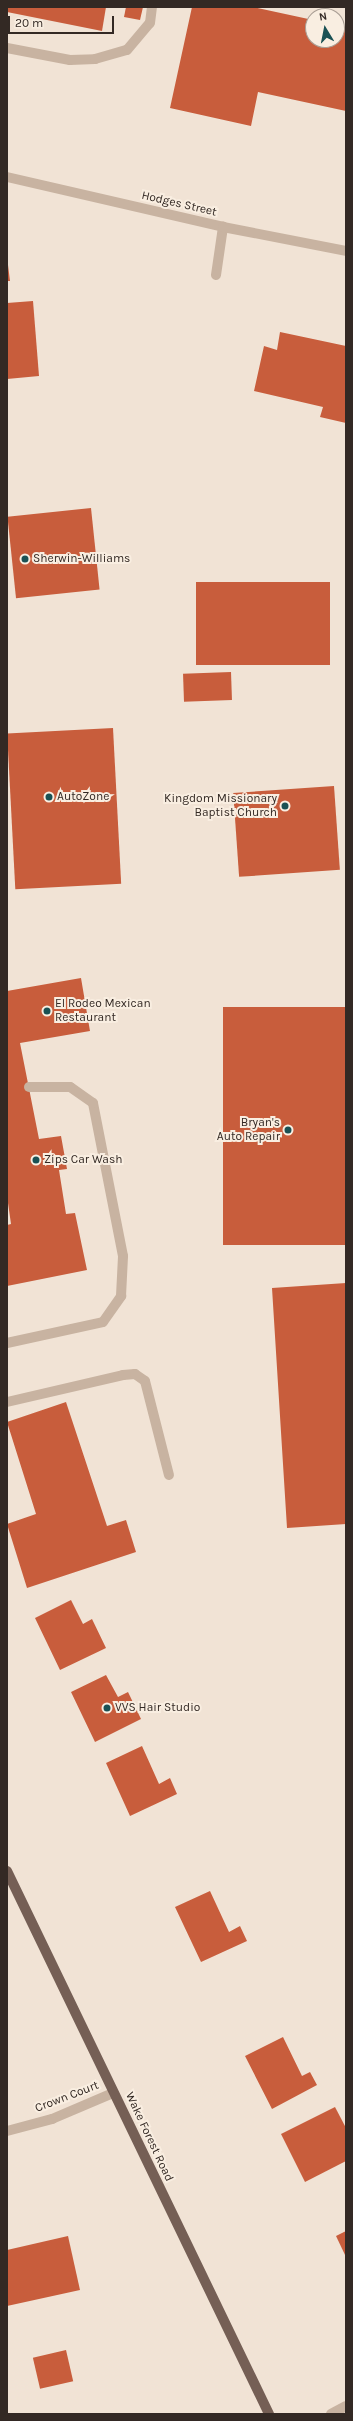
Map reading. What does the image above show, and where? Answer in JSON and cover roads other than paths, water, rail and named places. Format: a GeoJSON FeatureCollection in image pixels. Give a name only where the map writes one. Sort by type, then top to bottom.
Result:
{"type":"FeatureCollection","features":[{"type":"Feature","properties":{"kind":"main road","name":"Wake Forest Road"},"geometry":{"type":"LineString","coordinates":[[7,1871],[269,2414]]}},
{"type":"Feature","properties":{"kind":"street"},"geometry":{"type":"LineString","coordinates":[[7,48],[70,60],[95,59],[126,50],[150,23],[152,7]]}},
{"type":"Feature","properties":{"kind":"street","name":"Hodges Street"},"geometry":{"type":"LineString","coordinates":[[7,177],[223,227],[346,252]]}},
{"type":"Feature","properties":{"kind":"street"},"geometry":{"type":"LineString","coordinates":[[216,275],[223,227]]}},
{"type":"Feature","properties":{"kind":"street"},"geometry":{"type":"LineString","coordinates":[[7,1343],[104,1322],[121,1296],[123,1256],[93,1103],[70,1087],[29,1087]]}},
{"type":"Feature","properties":{"kind":"street"},"geometry":{"type":"LineString","coordinates":[[7,1402],[123,1375],[135,1374],[145,1380],[169,1475]]}},
{"type":"Feature","properties":{"kind":"street","name":"Crown Court"},"geometry":{"type":"LineString","coordinates":[[7,2131],[52,2119],[114,2093]]}},
{"type":"Feature","properties":{"kind":"street"},"geometry":{"type":"LineString","coordinates":[[331,2414],[346,2406]]}},
{"type":"Feature","properties":{"kind":"place","name":"Sherwin-Williams"},"geometry":{"type":"Point","coordinates":[25,559]}},
{"type":"Feature","properties":{"kind":"place","name":"AutoZone"},"geometry":{"type":"Point","coordinates":[49,797]}},
{"type":"Feature","properties":{"kind":"place","name":"Kingdom Missionary Baptist Church"},"geometry":{"type":"Point","coordinates":[285,806]}},
{"type":"Feature","properties":{"kind":"place","name":"El Rodeo Mexican Restaurant"},"geometry":{"type":"Point","coordinates":[47,1011]}},
{"type":"Feature","properties":{"kind":"place","name":"Bryan's Auto Repair"},"geometry":{"type":"Point","coordinates":[288,1130]}},
{"type":"Feature","properties":{"kind":"place","name":"Zips Car Wash"},"geometry":{"type":"Point","coordinates":[36,1160]}},
{"type":"Feature","properties":{"kind":"place","name":"VVS Hair Studio"},"geometry":{"type":"Point","coordinates":[107,1708]}}]}
